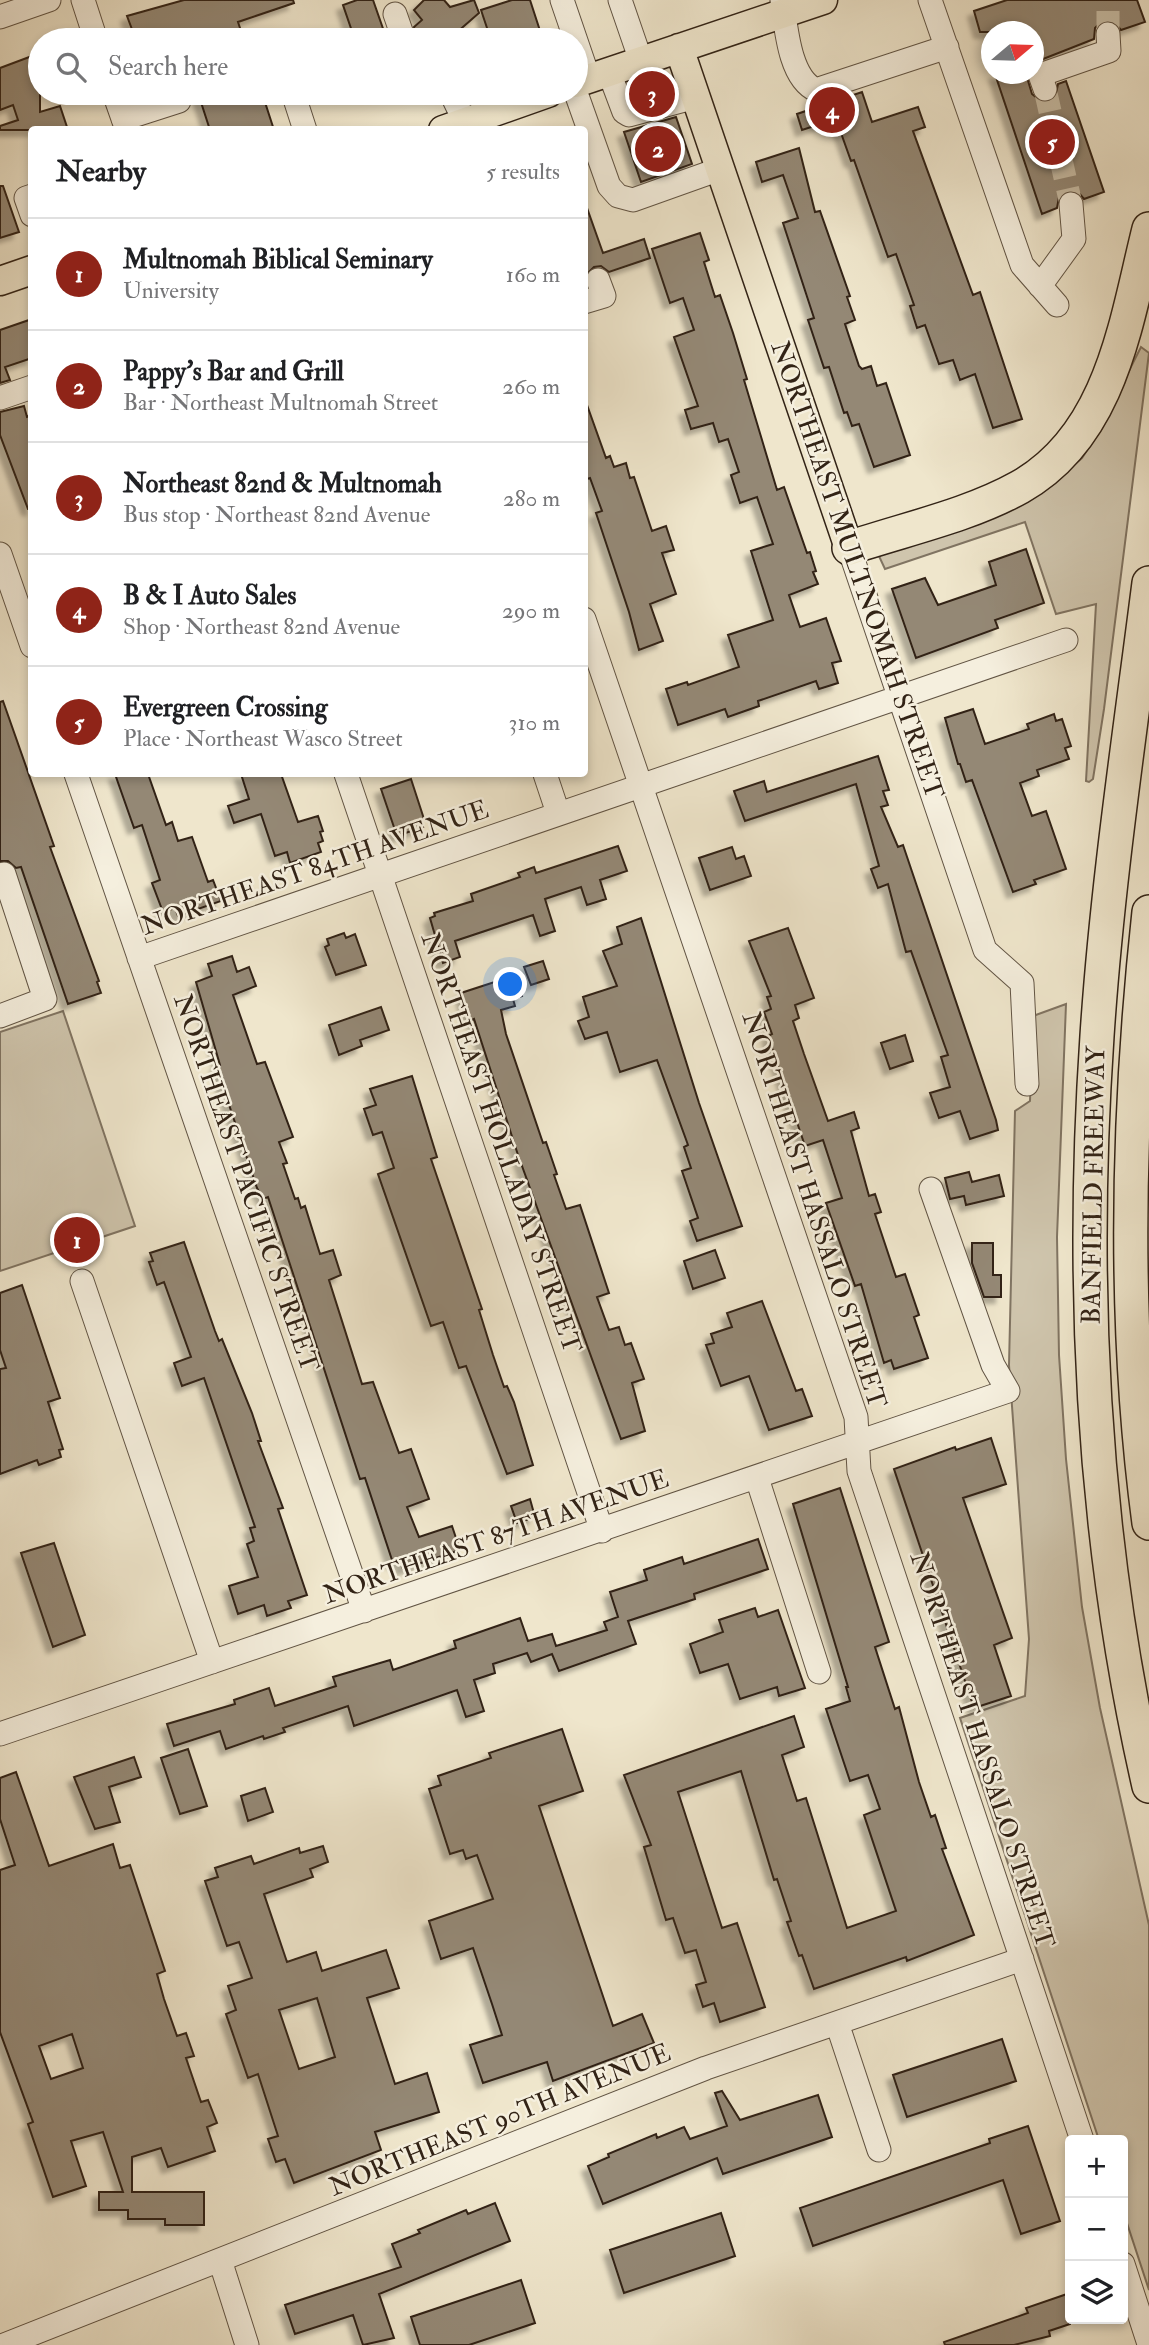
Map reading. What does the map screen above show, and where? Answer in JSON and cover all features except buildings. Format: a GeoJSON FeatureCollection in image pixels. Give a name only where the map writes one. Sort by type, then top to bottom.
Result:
{"type":"FeatureCollection","features":[{"type":"Feature","properties":{"kind":"highway"},"geometry":{"type":"LineString","coordinates":[[849,548],[989,501],[1020,487],[1048,467],[1092,414],[1107,384],[1121,344],[1149,229]]}},
{"type":"Feature","properties":{"kind":"highway","name":"BANFIELD FREEWAY"},"geometry":{"type":"LineString","coordinates":[[1149,583],[1102,970],[1093,1117],[1090,1275],[1096,1420],[1104,1514],[1127,1677],[1149,1786]]}},
{"type":"Feature","properties":{"kind":"highway","name":"BANFIELD FREEWAY"},"geometry":{"type":"LineString","coordinates":[[1149,912],[1132,1119],[1130,1237],[1134,1353],[1149,1522]]}},
{"type":"Feature","properties":{"kind":"main road"},"geometry":{"type":"LineString","coordinates":[[588,82],[783,7],[823,0]]}},
{"type":"Feature","properties":{"kind":"main road","name":"NORTHEAST MULTNOMAH STREET"},"geometry":{"type":"LineString","coordinates":[[679,48],[849,548]]}},
{"type":"Feature","properties":{"kind":"main road"},"geometry":{"type":"LineString","coordinates":[[454,126],[514,105]]}},
{"type":"Feature","properties":{"kind":"main road"},"geometry":{"type":"LineString","coordinates":[[0,281],[28,271]]}},
{"type":"Feature","properties":{"kind":"street"},"geometry":{"type":"LineString","coordinates":[[0,17],[49,0]]}},
{"type":"Feature","properties":{"kind":"street"},"geometry":{"type":"LineString","coordinates":[[83,0],[92,28]]}},
{"type":"Feature","properties":{"kind":"street"},"geometry":{"type":"LineString","coordinates":[[562,0],[571,28]]}},
{"type":"Feature","properties":{"kind":"street"},"geometry":{"type":"LineString","coordinates":[[620,0],[641,61]]}},
{"type":"Feature","properties":{"kind":"street"},"geometry":{"type":"LineString","coordinates":[[930,0],[1022,265],[1057,305]]}},
{"type":"Feature","properties":{"kind":"street"},"geometry":{"type":"LineString","coordinates":[[783,7],[799,72],[806,86],[816,90],[947,47]]}},
{"type":"Feature","properties":{"kind":"street"},"geometry":{"type":"LineString","coordinates":[[395,14],[400,28]]}},
{"type":"Feature","properties":{"kind":"street"},"geometry":{"type":"LineString","coordinates":[[1045,89],[1040,75],[1110,51],[1108,34]]}},
{"type":"Feature","properties":{"kind":"street"},"geometry":{"type":"LineString","coordinates":[[588,83],[629,115],[696,97]]}},
{"type":"Feature","properties":{"kind":"street"},"geometry":{"type":"LineString","coordinates":[[588,100],[591,154],[608,186],[618,196],[633,200],[720,169]]}},
{"type":"Feature","properties":{"kind":"street"},"geometry":{"type":"LineString","coordinates":[[118,105],[125,124],[170,105]]}},
{"type":"Feature","properties":{"kind":"street"},"geometry":{"type":"LineString","coordinates":[[297,105],[304,126]]}},
{"type":"Feature","properties":{"kind":"street"},"geometry":{"type":"LineString","coordinates":[[452,105],[454,126]]}},
{"type":"Feature","properties":{"kind":"street"},"geometry":{"type":"LineString","coordinates":[[1040,286],[1074,239],[1071,204]]}},
{"type":"Feature","properties":{"kind":"street"},"geometry":{"type":"LineString","coordinates":[[588,301],[604,296],[598,280]]}},
{"type":"Feature","properties":{"kind":"street"},"geometry":{"type":"LineString","coordinates":[[0,398],[28,388]]}},
{"type":"Feature","properties":{"kind":"street","name":"NORTHEAST MULTNOMAH STREET"},"geometry":{"type":"LineString","coordinates":[[849,548],[985,950],[1023,983],[1027,1084]]}},
{"type":"Feature","properties":{"kind":"street"},"geometry":{"type":"LineString","coordinates":[[0,554],[28,634]]}},
{"type":"Feature","properties":{"kind":"street","name":"NORTHEAST HASSALO STREET"},"geometry":{"type":"LineString","coordinates":[[588,631],[856,1417],[859,1471],[1080,2135]]}},
{"type":"Feature","properties":{"kind":"street","name":"NORTHEAST 84TH AVENUE"},"geometry":{"type":"LineString","coordinates":[[139,958],[1066,640]]}},
{"type":"Feature","properties":{"kind":"street","name":"NORTHEAST PACIFIC STREET"},"geometry":{"type":"LineString","coordinates":[[77,777],[363,1611]]}},
{"type":"Feature","properties":{"kind":"street","name":"NORTHEAST HOLLADAY STREET"},"geometry":{"type":"LineString","coordinates":[[347,777],[602,1531]]}},
{"type":"Feature","properties":{"kind":"street"},"geometry":{"type":"LineString","coordinates":[[546,777],[558,813]]}},
{"type":"Feature","properties":{"kind":"street"},"geometry":{"type":"LineString","coordinates":[[0,1016],[45,999],[4,874]]}},
{"type":"Feature","properties":{"kind":"street","name":"NORTHEAST 87TH AVENUE"},"geometry":{"type":"LineString","coordinates":[[0,1734],[1009,1391],[993,1365],[931,1189]]}},
{"type":"Feature","properties":{"kind":"street"},"geometry":{"type":"LineString","coordinates":[[82,1281],[212,1662]]}},
{"type":"Feature","properties":{"kind":"street"},"geometry":{"type":"LineString","coordinates":[[757,1478],[819,1672]]}},
{"type":"Feature","properties":{"kind":"street","name":"NORTHEAST 90TH AVENUE"},"geometry":{"type":"LineString","coordinates":[[4,2345],[706,2068],[1021,1959]]}},
{"type":"Feature","properties":{"kind":"street"},"geometry":{"type":"LineString","coordinates":[[837,2023],[879,2150]]}},
{"type":"Feature","properties":{"kind":"street"},"geometry":{"type":"LineString","coordinates":[[219,2260],[247,2345]]}},
{"type":"Feature","properties":{"kind":"street"},"geometry":{"type":"LineString","coordinates":[[1128,2279],[1149,2344]]}},
{"type":"Feature","properties":{"kind":"shaded area"},"geometry":{"type":"Polygon","coordinates":[[[1141,347],[1149,353],[1104,709],[1093,779],[1089,782],[1086,781],[1096,604],[1056,614],[1025,522],[885,569],[878,554],[1052,484],[1082,458],[1095,438],[1141,347]]]}},
{"type":"Feature","properties":{"kind":"shaded area"},"geometry":{"type":"Polygon","coordinates":[[[1066,1004],[1057,1237],[1059,1355],[1066,1459],[1082,1607],[1100,1708],[1149,1925],[1149,2290],[1128,2226],[1128,2135],[1097,2135],[960,1718],[1025,1696],[1029,1639],[1009,1365],[1015,1111],[1030,1101],[1033,1016],[1066,1004]]]}},
{"type":"Feature","properties":{"kind":"shaded area"},"geometry":{"type":"Polygon","coordinates":[[[63,1011],[135,1226],[0,1271],[0,1032],[63,1011]]]}},
{"type":"Feature","properties":{"kind":"tunnel"},"geometry":{"type":"LineString","coordinates":[[1108,0],[1108,34]]}},
{"type":"Feature","properties":{"kind":"tunnel"},"geometry":{"type":"LineString","coordinates":[[1045,89],[1071,204]]}},
{"type":"Feature","properties":{"kind":"place","name":"Northeast 82nd & Multnomah"},"geometry":{"type":"Point","coordinates":[652,94]}},
{"type":"Feature","properties":{"kind":"place","name":"B & I Auto Sales"},"geometry":{"type":"Point","coordinates":[832,110]}},
{"type":"Feature","properties":{"kind":"place","name":"Evergreen Crossing"},"geometry":{"type":"Point","coordinates":[1052,142]}},
{"type":"Feature","properties":{"kind":"place","name":"Pappy's Bar and Grill"},"geometry":{"type":"Point","coordinates":[658,149]}},
{"type":"Feature","properties":{"kind":"place","name":"Multnomah Biblical Seminary"},"geometry":{"type":"Point","coordinates":[77,1240]}}]}
